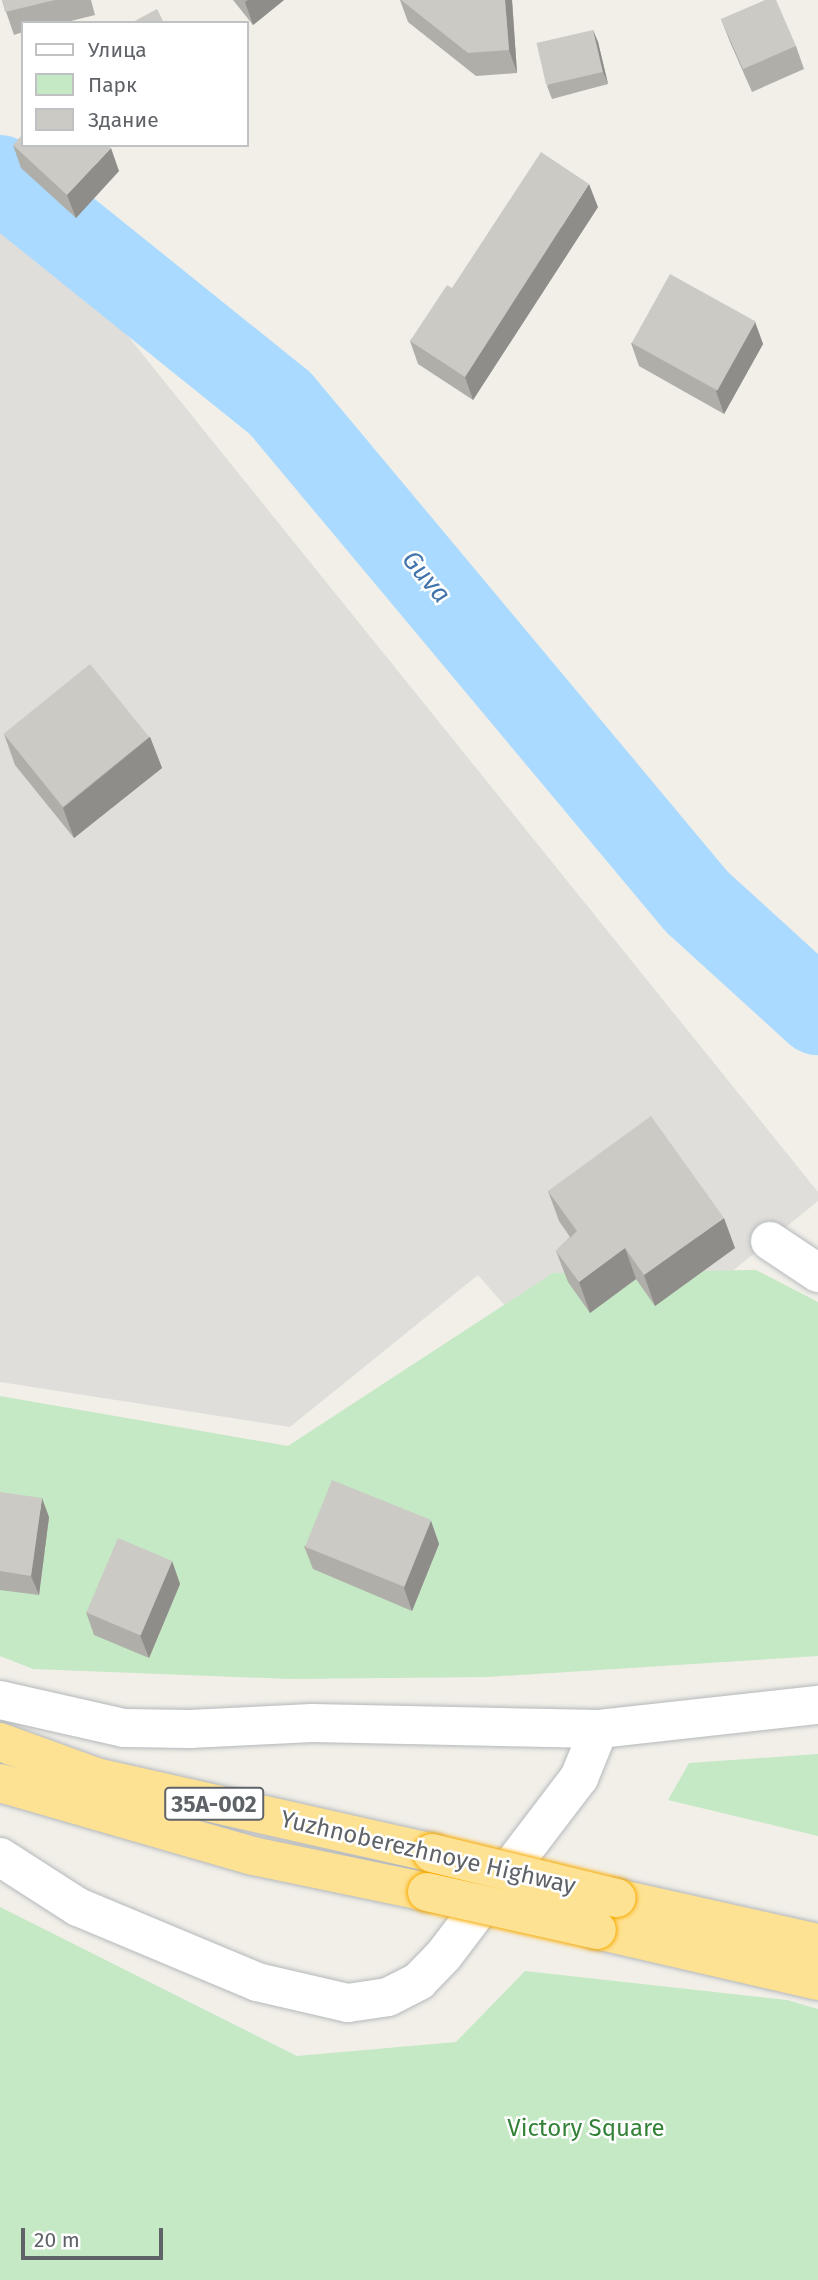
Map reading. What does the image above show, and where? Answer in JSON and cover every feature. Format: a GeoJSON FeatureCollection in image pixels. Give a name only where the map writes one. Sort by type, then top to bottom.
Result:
{"type":"FeatureCollection","features":[{"type":"Feature","properties":{"kind":"highway","name":"Yuzhnoberezhnoye Highway"},"geometry":{"type":"LineString","coordinates":[[0,1742],[96,1777],[818,1943]]}},
{"type":"Feature","properties":{"kind":"highway","name":"Yuzhnoberezhnoye Highway"},"geometry":{"type":"LineString","coordinates":[[0,1783],[253,1856],[427,1892],[818,1981]]}},
{"type":"Feature","properties":{"kind":"street"},"geometry":{"type":"LineString","coordinates":[[770,1241],[818,1273]]}},
{"type":"Feature","properties":{"kind":"street"},"geometry":{"type":"LineString","coordinates":[[0,1700],[124,1728],[313,1723],[599,1729],[818,1705]]}},
{"type":"Feature","properties":{"kind":"street"},"geometry":{"type":"LineString","coordinates":[[0,1857],[78,1907],[257,1982],[348,2003],[388,1997],[419,1981],[444,1955],[579,1778],[599,1729]]}},
{"type":"Feature","properties":{"kind":"shaded area"},"geometry":{"type":"Polygon","coordinates":[[[0,194],[56,247],[818,1192],[818,1201],[582,1394],[478,1275],[290,1427],[0,1382],[0,194]]]}},
{"type":"Feature","properties":{"kind":"green space"},"geometry":{"type":"Polygon","coordinates":[[[756,1270],[818,1302],[818,1656],[487,1677],[291,1679],[33,1669],[0,1656],[0,1396],[288,1446],[553,1273],[756,1270]]]}},
{"type":"Feature","properties":{"kind":"green space"},"geometry":{"type":"Polygon","coordinates":[[[818,1754],[818,1836],[668,1800],[689,1763],[818,1754]]]}},
{"type":"Feature","properties":{"kind":"green space","name":"Victory Square"},"geometry":{"type":"Polygon","coordinates":[[[0,1907],[297,2056],[456,2042],[525,1971],[787,2000],[818,2009],[818,2280],[0,2280],[0,1907]]]}},
{"type":"Feature","properties":{"kind":"building"},"geometry":{"type":"Polygon","coordinates":[[[2,0],[55,0],[5,12],[2,0]]]}},
{"type":"Feature","properties":{"kind":"building"},"geometry":{"type":"Polygon","coordinates":[[[401,0],[505,0],[509,50],[468,53],[401,0]]]}},
{"type":"Feature","properties":{"kind":"building"},"geometry":{"type":"Polygon","coordinates":[[[765,0],[776,0],[796,46],[743,69],[721,19],[765,0]]]}},
{"type":"Feature","properties":{"kind":"building"},"geometry":{"type":"Polygon","coordinates":[[[157,9],[163,21],[135,21],[157,9]]]}},
{"type":"Feature","properties":{"kind":"building"},"geometry":{"type":"Polygon","coordinates":[[[593,30],[603,72],[546,85],[536,43],[593,30]]]}},
{"type":"Feature","properties":{"kind":"building"},"geometry":{"type":"Polygon","coordinates":[[[21,136],[21,147],[111,148],[67,195],[13,145],[21,136]]]}},
{"type":"Feature","properties":{"kind":"building"},"geometry":{"type":"Polygon","coordinates":[[[541,152],[589,184],[465,377],[410,341],[447,285],[452,288],[541,152]]]}},
{"type":"Feature","properties":{"kind":"building"},"geometry":{"type":"Polygon","coordinates":[[[670,274],[756,322],[717,391],[632,343],[670,274]]]}},
{"type":"Feature","properties":{"kind":"building"},"geometry":{"type":"Polygon","coordinates":[[[90,664],[149,737],[63,807],[4,734],[90,664]]]}},
{"type":"Feature","properties":{"kind":"building"},"geometry":{"type":"Polygon","coordinates":[[[651,1116],[724,1218],[644,1275],[625,1248],[579,1282],[556,1251],[577,1231],[548,1191],[651,1116]]]}},
{"type":"Feature","properties":{"kind":"building"},"geometry":{"type":"Polygon","coordinates":[[[332,1480],[431,1520],[404,1587],[305,1547],[332,1480]]]}},
{"type":"Feature","properties":{"kind":"building"},"geometry":{"type":"Polygon","coordinates":[[[0,1492],[42,1498],[31,1576],[0,1571],[0,1492]]]}},
{"type":"Feature","properties":{"kind":"building"},"geometry":{"type":"Polygon","coordinates":[[[118,1538],[172,1561],[141,1636],[86,1613],[118,1538]]]}},
{"type":"Feature","properties":{"kind":"waterway","name":"Guva"},"geometry":{"type":"LineString","coordinates":[[0,178],[280,403],[697,902],[818,1012]]}}]}
